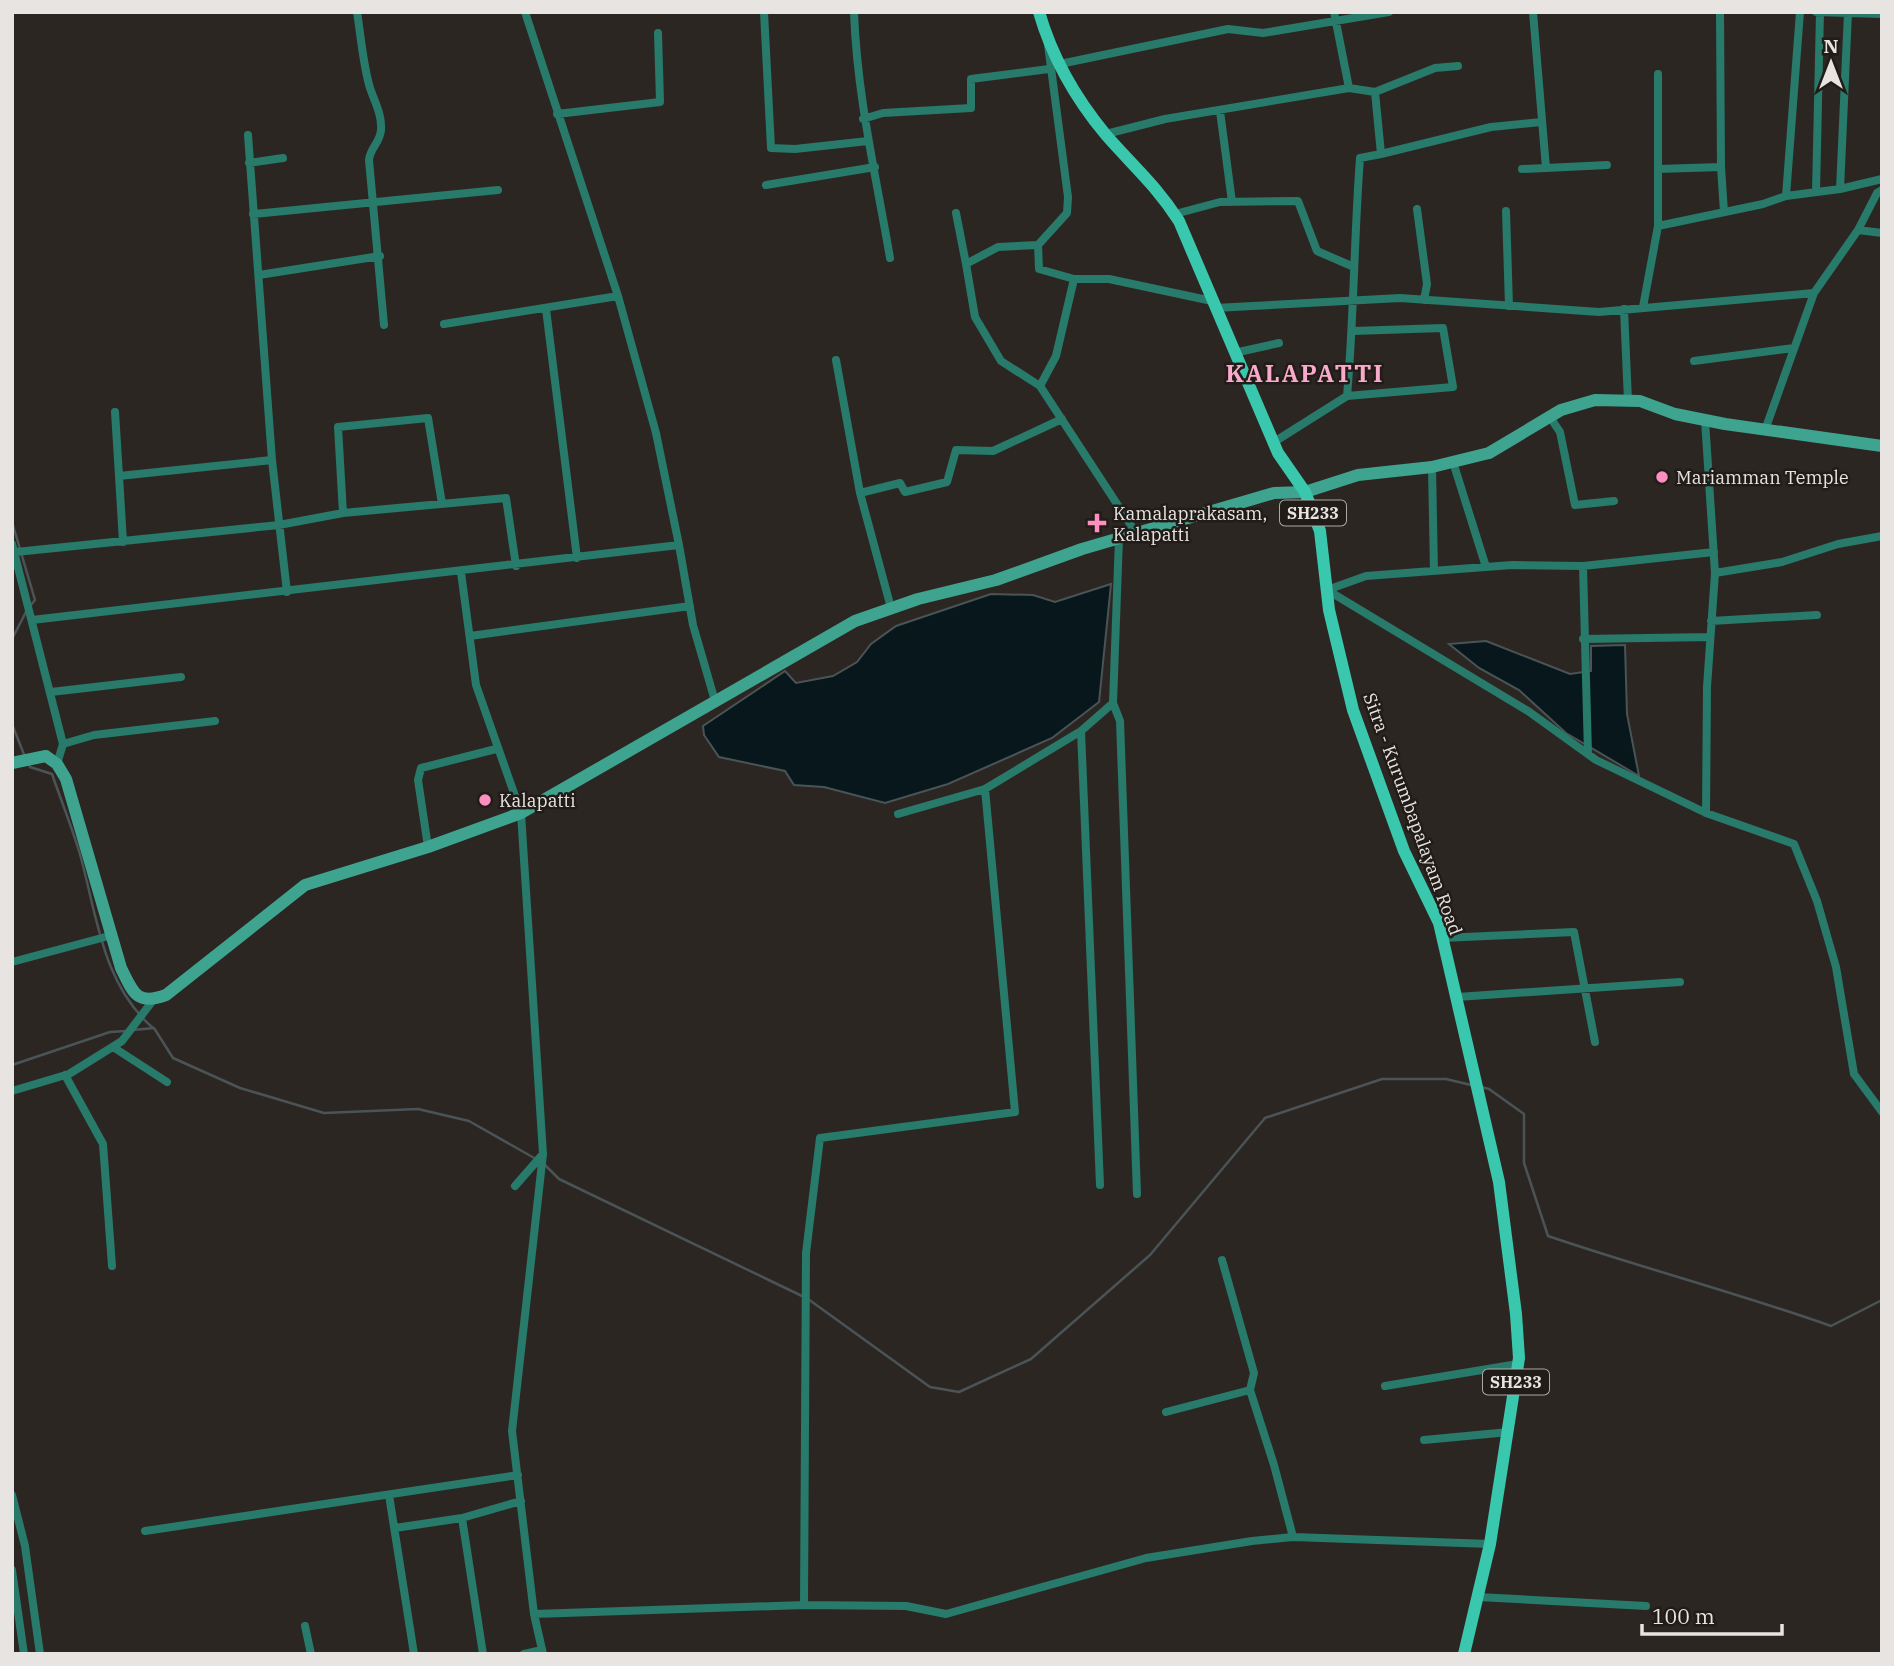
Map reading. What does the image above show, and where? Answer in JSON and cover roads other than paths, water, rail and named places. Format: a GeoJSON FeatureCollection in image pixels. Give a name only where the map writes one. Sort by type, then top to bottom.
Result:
{"type":"FeatureCollection","features":[{"type":"Feature","properties":{"kind":"main road","name":"Sitra - Kurumbapalayam Road"},"geometry":{"type":"LineString","coordinates":[[1040,12],[1055,67],[1106,134],[1157,186],[1175,214],[1273,442],[1305,492],[1320,531],[1327,590],[1353,710],[1404,852],[1439,923],[1499,1182],[1516,1314],[1518,1364],[1490,1544],[1464,1654]]}},
{"type":"Feature","properties":{"kind":"main road"},"geometry":{"type":"LineString","coordinates":[[21,761],[46,756],[57,764],[66,779],[103,938],[135,995],[150,1004],[166,995],[305,885],[428,847],[521,813],[855,621],[891,608],[996,580],[1119,538],[1274,493],[1305,492],[1358,475],[1432,467],[1489,453],[1550,416],[1595,400],[1640,401],[1704,420],[1882,446]]}},
{"type":"Feature","properties":{"kind":"street"},"geometry":{"type":"LineString","coordinates":[[357,12],[370,88],[379,108],[381,128],[379,142],[370,151],[371,200],[380,256],[384,326]]}},
{"type":"Feature","properties":{"kind":"street"},"geometry":{"type":"LineString","coordinates":[[525,12],[618,296],[656,433],[690,606],[715,701]]}},
{"type":"Feature","properties":{"kind":"street"},"geometry":{"type":"LineString","coordinates":[[764,12],[771,148],[868,141]]}},
{"type":"Feature","properties":{"kind":"street"},"geometry":{"type":"LineString","coordinates":[[854,12],[863,119],[875,167],[890,258]]}},
{"type":"Feature","properties":{"kind":"street"},"geometry":{"type":"LineString","coordinates":[[863,119],[883,113],[971,108],[971,79],[1055,67],[1228,29],[1263,33],[1335,17],[1389,12]]}},
{"type":"Feature","properties":{"kind":"street"},"geometry":{"type":"LineString","coordinates":[[1533,12],[1546,168]]}},
{"type":"Feature","properties":{"kind":"street"},"geometry":{"type":"LineString","coordinates":[[1720,12],[1724,212]]}},
{"type":"Feature","properties":{"kind":"street"},"geometry":{"type":"LineString","coordinates":[[1786,196],[1800,12]]}},
{"type":"Feature","properties":{"kind":"street"},"geometry":{"type":"LineString","coordinates":[[1816,192],[1818,12],[1882,14]]}},
{"type":"Feature","properties":{"kind":"street"},"geometry":{"type":"LineString","coordinates":[[1840,189],[1848,13]]}},
{"type":"Feature","properties":{"kind":"street"},"geometry":{"type":"LineString","coordinates":[[1335,17],[1349,88]]}},
{"type":"Feature","properties":{"kind":"street"},"geometry":{"type":"LineString","coordinates":[[557,114],[660,102],[658,33]]}},
{"type":"Feature","properties":{"kind":"street"},"geometry":{"type":"LineString","coordinates":[[1106,134],[1165,119],[1349,88],[1375,92],[1435,68],[1458,66]]}},
{"type":"Feature","properties":{"kind":"street"},"geometry":{"type":"LineString","coordinates":[[1055,67],[1068,197],[1067,213],[1038,245],[1039,269],[1074,279],[1110,279],[1213,305],[1424,300],[1599,312],[1814,293]]}},
{"type":"Feature","properties":{"kind":"street"},"geometry":{"type":"LineString","coordinates":[[1643,307],[1658,226],[1658,74]]}},
{"type":"Feature","properties":{"kind":"street"},"geometry":{"type":"LineString","coordinates":[[1375,92],[1381,154]]}},
{"type":"Feature","properties":{"kind":"street"},"geometry":{"type":"LineString","coordinates":[[1220,111],[1233,202]]}},
{"type":"Feature","properties":{"kind":"street"},"geometry":{"type":"LineString","coordinates":[[1348,396],[1355,300],[1354,267],[1360,158],[1490,127],[1541,122]]}},
{"type":"Feature","properties":{"kind":"street"},"geometry":{"type":"LineString","coordinates":[[248,135],[272,460],[287,592]]}},
{"type":"Feature","properties":{"kind":"street"},"geometry":{"type":"LineString","coordinates":[[249,163],[283,158]]}},
{"type":"Feature","properties":{"kind":"street"},"geometry":{"type":"LineString","coordinates":[[1522,169],[1607,165]]}},
{"type":"Feature","properties":{"kind":"street"},"geometry":{"type":"LineString","coordinates":[[766,185],[875,167]]}},
{"type":"Feature","properties":{"kind":"street"},"geometry":{"type":"LineString","coordinates":[[1658,169],[1721,167]]}},
{"type":"Feature","properties":{"kind":"street"},"geometry":{"type":"LineString","coordinates":[[1658,226],[1786,196],[1840,189],[1882,179]]}},
{"type":"Feature","properties":{"kind":"street"},"geometry":{"type":"LineString","coordinates":[[253,214],[371,200],[498,190]]}},
{"type":"Feature","properties":{"kind":"street"},"geometry":{"type":"LineString","coordinates":[[1765,429],[1814,293],[1858,230],[1877,193],[1882,190]]}},
{"type":"Feature","properties":{"kind":"street"},"geometry":{"type":"LineString","coordinates":[[1175,214],[1220,202],[1298,201],[1317,251],[1354,267]]}},
{"type":"Feature","properties":{"kind":"street"},"geometry":{"type":"LineString","coordinates":[[1417,209],[1427,284],[1424,300]]}},
{"type":"Feature","properties":{"kind":"street"},"geometry":{"type":"LineString","coordinates":[[1506,211],[1508,306]]}},
{"type":"Feature","properties":{"kind":"street"},"geometry":{"type":"LineString","coordinates":[[956,214],[975,317],[1001,362],[1040,386],[1136,533]]}},
{"type":"Feature","properties":{"kind":"street"},"geometry":{"type":"LineString","coordinates":[[1858,230],[1882,233]]}},
{"type":"Feature","properties":{"kind":"street"},"geometry":{"type":"LineString","coordinates":[[966,264],[998,247],[1038,245]]}},
{"type":"Feature","properties":{"kind":"street"},"geometry":{"type":"LineString","coordinates":[[259,275],[380,256]]}},
{"type":"Feature","properties":{"kind":"street"},"geometry":{"type":"LineString","coordinates":[[1040,386],[1056,356],[1074,279]]}},
{"type":"Feature","properties":{"kind":"street"},"geometry":{"type":"LineString","coordinates":[[444,324],[618,296]]}},
{"type":"Feature","properties":{"kind":"street"},"geometry":{"type":"LineString","coordinates":[[546,309],[577,558]]}},
{"type":"Feature","properties":{"kind":"street"},"geometry":{"type":"LineString","coordinates":[[1624,309],[1629,401]]}},
{"type":"Feature","properties":{"kind":"street"},"geometry":{"type":"LineString","coordinates":[[1273,442],[1348,396],[1453,387],[1443,328],[1353,331]]}},
{"type":"Feature","properties":{"kind":"street"},"geometry":{"type":"LineString","coordinates":[[1234,353],[1279,343]]}},
{"type":"Feature","properties":{"kind":"street"},"geometry":{"type":"LineString","coordinates":[[1694,361],[1794,348]]}},
{"type":"Feature","properties":{"kind":"street"},"geometry":{"type":"LineString","coordinates":[[836,360],[860,493],[891,608]]}},
{"type":"Feature","properties":{"kind":"street"},"geometry":{"type":"LineString","coordinates":[[115,412],[122,542]]}},
{"type":"Feature","properties":{"kind":"street"},"geometry":{"type":"LineString","coordinates":[[1550,416],[1560,432],[1575,505],[1614,501]]}},
{"type":"Feature","properties":{"kind":"street"},"geometry":{"type":"LineString","coordinates":[[343,513],[338,427],[428,418],[442,504]]}},
{"type":"Feature","properties":{"kind":"street"},"geometry":{"type":"LineString","coordinates":[[860,493],[900,482],[905,492],[947,482],[956,450],[993,450],[1062,419]]}},
{"type":"Feature","properties":{"kind":"street"},"geometry":{"type":"LineString","coordinates":[[1704,420],[1715,573],[1710,637],[1706,813]]}},
{"type":"Feature","properties":{"kind":"street"},"geometry":{"type":"LineString","coordinates":[[120,476],[272,460]]}},
{"type":"Feature","properties":{"kind":"street"},"geometry":{"type":"LineString","coordinates":[[1453,462],[1486,567]]}},
{"type":"Feature","properties":{"kind":"street"},"geometry":{"type":"LineString","coordinates":[[1432,467],[1434,571]]}},
{"type":"Feature","properties":{"kind":"street"},"geometry":{"type":"LineString","coordinates":[[57,764],[63,744],[31,616],[18,550],[122,542],[279,525],[343,513],[506,498],[516,566]]}},
{"type":"Feature","properties":{"kind":"street"},"geometry":{"type":"LineString","coordinates":[[1715,573],[1782,562],[1838,544],[1882,536]]}},
{"type":"Feature","properties":{"kind":"street"},"geometry":{"type":"LineString","coordinates":[[1119,538],[1114,703],[1120,722],[1137,1194]]}},
{"type":"Feature","properties":{"kind":"street"},"geometry":{"type":"LineString","coordinates":[[31,616],[287,592],[679,545]]}},
{"type":"Feature","properties":{"kind":"street"},"geometry":{"type":"LineString","coordinates":[[1327,590],[1366,576],[1486,567],[1583,566],[1714,552]]}},
{"type":"Feature","properties":{"kind":"street"},"geometry":{"type":"LineString","coordinates":[[1583,566],[1588,754]]}},
{"type":"Feature","properties":{"kind":"street"},"geometry":{"type":"LineString","coordinates":[[461,572],[475,685],[521,813],[543,1154],[512,1431],[534,1614],[542,1652],[524,1654]]}},
{"type":"Feature","properties":{"kind":"street"},"geometry":{"type":"LineString","coordinates":[[1327,590],[1528,711],[1588,754],[1706,813],[1794,844],[1817,901],[1836,967],[1854,1074],[1882,1112]]}},
{"type":"Feature","properties":{"kind":"street"},"geometry":{"type":"LineString","coordinates":[[470,636],[690,606]]}},
{"type":"Feature","properties":{"kind":"street"},"geometry":{"type":"LineString","coordinates":[[1711,621],[1817,615]]}},
{"type":"Feature","properties":{"kind":"street"},"geometry":{"type":"LineString","coordinates":[[1583,639],[1710,637]]}},
{"type":"Feature","properties":{"kind":"street"},"geometry":{"type":"LineString","coordinates":[[51,692],[181,677]]}},
{"type":"Feature","properties":{"kind":"street"},"geometry":{"type":"LineString","coordinates":[[898,814],[985,789],[1081,731],[1114,703]]}},
{"type":"Feature","properties":{"kind":"street"},"geometry":{"type":"LineString","coordinates":[[63,744],[94,735],[215,720]]}},
{"type":"Feature","properties":{"kind":"street"},"geometry":{"type":"LineString","coordinates":[[1081,731],[1100,1185]]}},
{"type":"Feature","properties":{"kind":"street"},"geometry":{"type":"LineString","coordinates":[[428,847],[418,780],[421,768],[496,749]]}},
{"type":"Feature","properties":{"kind":"street"},"geometry":{"type":"LineString","coordinates":[[804,1605],[806,1253],[820,1138],[1015,1112],[985,789]]}},
{"type":"Feature","properties":{"kind":"street"},"geometry":{"type":"LineString","coordinates":[[1442,938],[1574,932],[1587,988],[1595,1042]]}},
{"type":"Feature","properties":{"kind":"street"},"geometry":{"type":"LineString","coordinates":[[12,962],[103,938]]}},
{"type":"Feature","properties":{"kind":"street"},"geometry":{"type":"LineString","coordinates":[[1457,997],[1680,982]]}},
{"type":"Feature","properties":{"kind":"street"},"geometry":{"type":"LineString","coordinates":[[12,1091],[65,1075],[113,1047],[122,1041],[150,1004]]}},
{"type":"Feature","properties":{"kind":"street"},"geometry":{"type":"LineString","coordinates":[[113,1047],[167,1082]]}},
{"type":"Feature","properties":{"kind":"street"},"geometry":{"type":"LineString","coordinates":[[65,1075],[103,1144],[112,1266]]}},
{"type":"Feature","properties":{"kind":"street"},"geometry":{"type":"LineString","coordinates":[[515,1186],[543,1154]]}},
{"type":"Feature","properties":{"kind":"street"},"geometry":{"type":"LineString","coordinates":[[1222,1261],[1254,1373],[1250,1390],[1293,1537]]}},
{"type":"Feature","properties":{"kind":"street"},"geometry":{"type":"LineString","coordinates":[[1385,1387],[1518,1364]]}},
{"type":"Feature","properties":{"kind":"street"},"geometry":{"type":"LineString","coordinates":[[1166,1412],[1250,1390]]}},
{"type":"Feature","properties":{"kind":"street"},"geometry":{"type":"LineString","coordinates":[[1424,1440],[1508,1432]]}},
{"type":"Feature","properties":{"kind":"street"},"geometry":{"type":"LineString","coordinates":[[145,1531],[518,1475]]}},
{"type":"Feature","properties":{"kind":"street"},"geometry":{"type":"LineString","coordinates":[[389,1494],[414,1654]]}},
{"type":"Feature","properties":{"kind":"street"},"geometry":{"type":"LineString","coordinates":[[12,1495],[25,1546],[40,1654]]}},
{"type":"Feature","properties":{"kind":"street"},"geometry":{"type":"LineString","coordinates":[[396,1528],[462,1518],[521,1501]]}},
{"type":"Feature","properties":{"kind":"street"},"geometry":{"type":"LineString","coordinates":[[462,1518],[484,1654]]}},
{"type":"Feature","properties":{"kind":"street"},"geometry":{"type":"LineString","coordinates":[[534,1614],[804,1605],[906,1606],[946,1614],[1146,1558],[1293,1537],[1490,1544]]}},
{"type":"Feature","properties":{"kind":"street"},"geometry":{"type":"LineString","coordinates":[[12,1570],[24,1654]]}},
{"type":"Feature","properties":{"kind":"street"},"geometry":{"type":"LineString","coordinates":[[1478,1597],[1646,1606]]}},
{"type":"Feature","properties":{"kind":"street"},"geometry":{"type":"LineString","coordinates":[[305,1626],[311,1654]]}},
{"type":"Feature","properties":{"kind":"waterway"},"geometry":{"type":"LineString","coordinates":[[12,522],[35,600],[31,605]]}},
{"type":"Feature","properties":{"kind":"waterway"},"geometry":{"type":"LineString","coordinates":[[12,639],[27,610]]}},
{"type":"Feature","properties":{"kind":"waterway"},"geometry":{"type":"LineString","coordinates":[[12,724],[25,757]]}},
{"type":"Feature","properties":{"kind":"waterway"},"geometry":{"type":"LineString","coordinates":[[28,763],[30,767],[52,774],[79,851],[111,969],[136,1010],[153,1028]]}},
{"type":"Feature","properties":{"kind":"waterway"},"geometry":{"type":"LineString","coordinates":[[133,1030],[154,1028],[173,1058],[240,1088],[324,1113],[418,1109],[469,1121],[536,1159]]}},
{"type":"Feature","properties":{"kind":"waterway"},"geometry":{"type":"LineString","coordinates":[[12,1065],[110,1032],[126,1031]]}},
{"type":"Feature","properties":{"kind":"waterway"},"geometry":{"type":"LineString","coordinates":[[808,1299],[930,1387],[959,1392],[1031,1359],[1150,1255],[1265,1118],[1382,1079],[1446,1079],[1471,1085]]}},
{"type":"Feature","properties":{"kind":"waterway"},"geometry":{"type":"LineString","coordinates":[[1481,1087],[1489,1089],[1524,1114],[1524,1163],[1548,1236],[1831,1326],[1882,1300]]}},
{"type":"Feature","properties":{"kind":"waterway"},"geometry":{"type":"LineString","coordinates":[[544,1164],[559,1179],[802,1296]]}},
{"type":"Feature","properties":{"kind":"place","name":"Mariamman Temple"},"geometry":{"type":"Point","coordinates":[1662,477]}},
{"type":"Feature","properties":{"kind":"place","name":"Kamalaprakasam, Kalapatti"},"geometry":{"type":"Point","coordinates":[1097,523]}},
{"type":"Feature","properties":{"kind":"place","name":"Kalapatti"},"geometry":{"type":"Point","coordinates":[485,800]}},
{"type":"Feature","properties":{"kind":"district","name":"KALAPATTI"},"geometry":{"type":"Point","coordinates":[1305,373]}}]}
